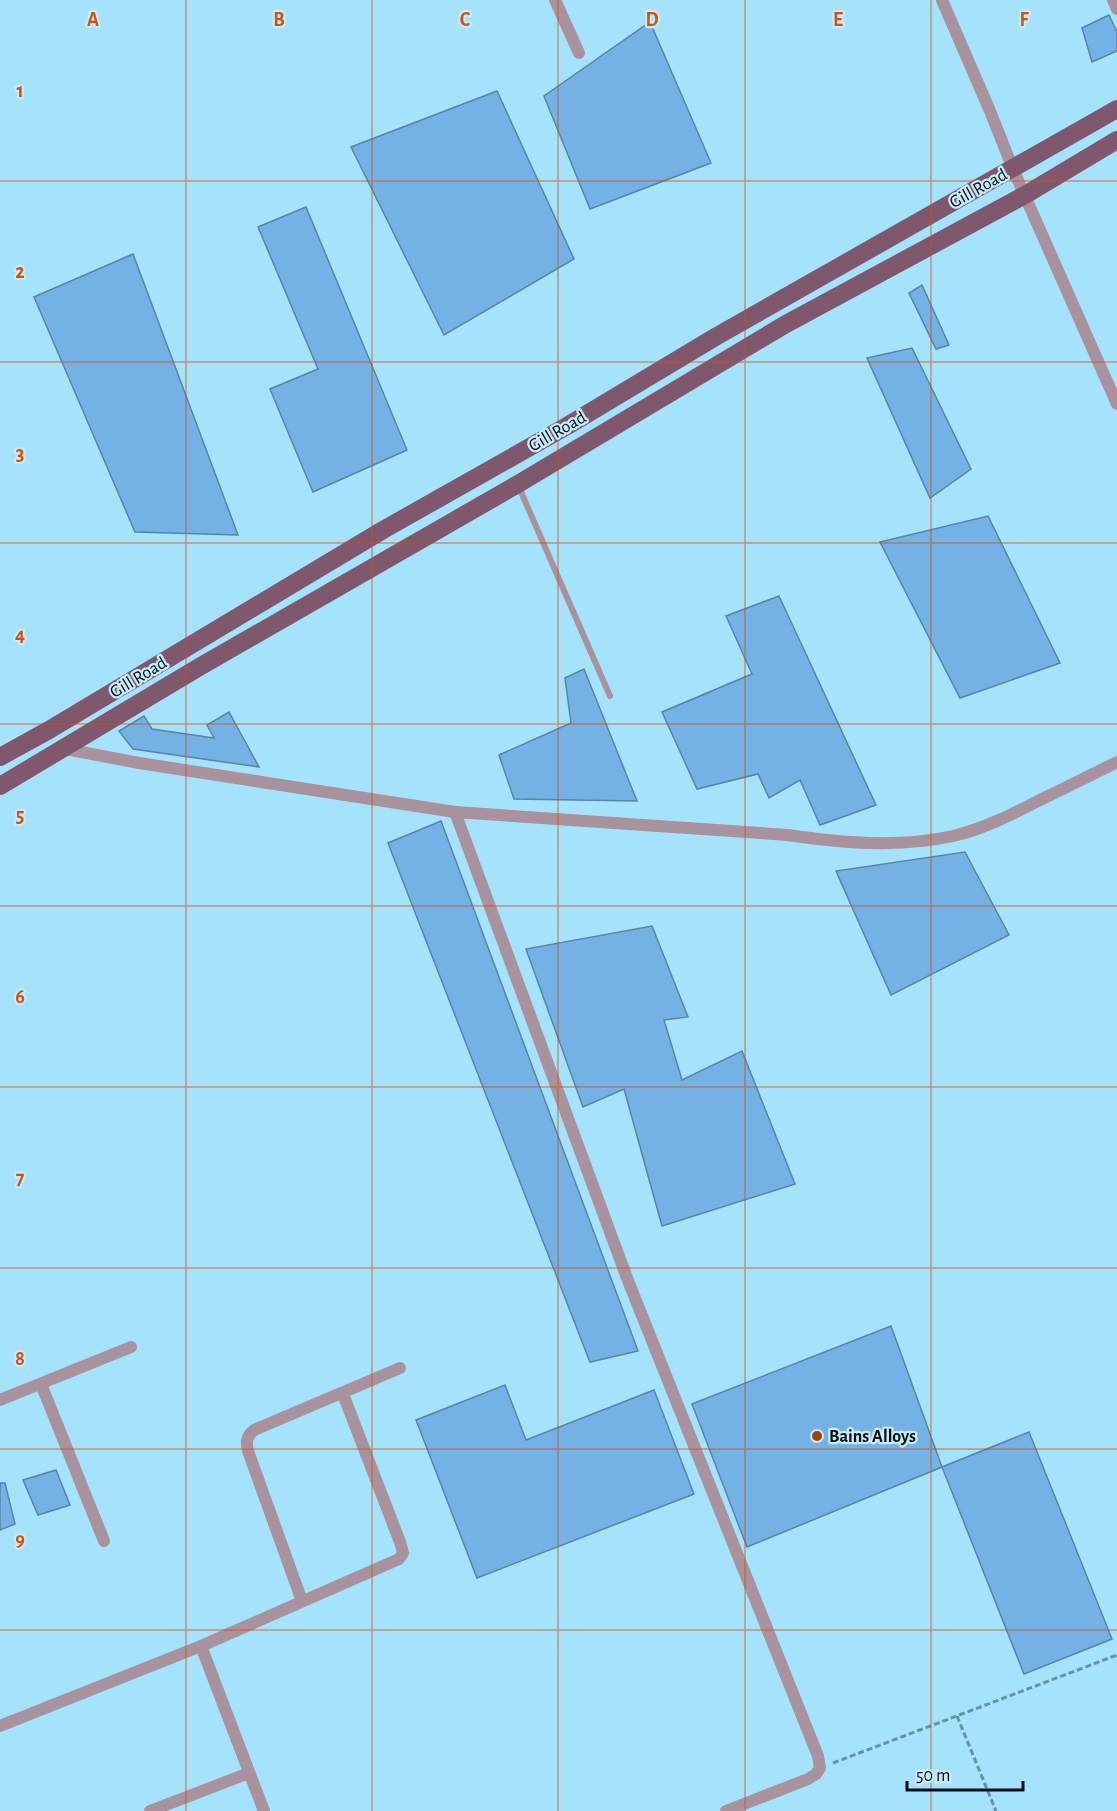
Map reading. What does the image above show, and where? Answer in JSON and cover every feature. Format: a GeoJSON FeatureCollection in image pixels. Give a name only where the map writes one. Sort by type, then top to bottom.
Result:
{"type":"FeatureCollection","features":[{"type":"Feature","properties":{"kind":"main road","name":"Gill Road"},"geometry":{"type":"LineString","coordinates":[[0,757],[383,530],[1117,108]]}},
{"type":"Feature","properties":{"kind":"main road"},"geometry":{"type":"LineString","coordinates":[[0,786],[201,666],[518,484],[786,324],[1025,195],[1117,140]]}},
{"type":"Feature","properties":{"kind":"street"},"geometry":{"type":"LineString","coordinates":[[555,0],[579,53]]}},
{"type":"Feature","properties":{"kind":"street"},"geometry":{"type":"LineString","coordinates":[[942,0],[1013,169],[1117,404]]}},
{"type":"Feature","properties":{"kind":"street"},"geometry":{"type":"LineString","coordinates":[[1113,0],[1117,9]]}},
{"type":"Feature","properties":{"kind":"street"},"geometry":{"type":"LineString","coordinates":[[64,748],[140,763],[455,812],[788,835],[858,843],[914,842],[953,836],[983,827],[1117,762]]}},
{"type":"Feature","properties":{"kind":"street"},"geometry":{"type":"LineString","coordinates":[[455,812],[627,1278],[818,1756],[820,1768],[808,1779],[726,1811]]}},
{"type":"Feature","properties":{"kind":"street"},"geometry":{"type":"LineString","coordinates":[[0,1400],[131,1347]]}},
{"type":"Feature","properties":{"kind":"street"},"geometry":{"type":"LineString","coordinates":[[302,1601],[248,1451],[246,1442],[248,1435],[254,1430],[400,1368]]}},
{"type":"Feature","properties":{"kind":"street"},"geometry":{"type":"LineString","coordinates":[[41,1384],[104,1541]]}},
{"type":"Feature","properties":{"kind":"street"},"geometry":{"type":"LineString","coordinates":[[0,1726],[201,1646],[399,1559],[403,1552],[343,1394]]}},
{"type":"Feature","properties":{"kind":"street"},"geometry":{"type":"LineString","coordinates":[[201,1646],[264,1811]]}},
{"type":"Feature","properties":{"kind":"street"},"geometry":{"type":"LineString","coordinates":[[150,1811],[249,1773]]}},
{"type":"Feature","properties":{"kind":"lane"},"geometry":{"type":"LineString","coordinates":[[518,484],[610,696]]}},
{"type":"Feature","properties":{"kind":"path"},"geometry":{"type":"LineString","coordinates":[[820,1768],[1117,1655]]}},
{"type":"Feature","properties":{"kind":"path"},"geometry":{"type":"LineString","coordinates":[[957,1716],[996,1811]]}},
{"type":"Feature","properties":{"kind":"building"},"geometry":{"type":"Polygon","coordinates":[[[1109,15],[1117,32],[1117,51],[1092,62],[1082,28],[1109,15]]]}},
{"type":"Feature","properties":{"kind":"building"},"geometry":{"type":"Polygon","coordinates":[[[650,22],[711,163],[590,209],[544,96],[650,22]]]}},
{"type":"Feature","properties":{"kind":"building"},"geometry":{"type":"Polygon","coordinates":[[[497,91],[574,259],[444,335],[351,147],[497,91]]]}},
{"type":"Feature","properties":{"kind":"building"},"geometry":{"type":"Polygon","coordinates":[[[306,207],[407,450],[313,492],[270,389],[318,369],[258,227],[306,207]]]}},
{"type":"Feature","properties":{"kind":"building"},"geometry":{"type":"Polygon","coordinates":[[[133,254],[238,535],[135,532],[34,297],[133,254]]]}},
{"type":"Feature","properties":{"kind":"building"},"geometry":{"type":"Polygon","coordinates":[[[922,285],[949,345],[936,349],[909,293],[922,285]]]}},
{"type":"Feature","properties":{"kind":"building"},"geometry":{"type":"Polygon","coordinates":[[[912,348],[971,469],[930,498],[867,358],[912,348]]]}},
{"type":"Feature","properties":{"kind":"building"},"geometry":{"type":"Polygon","coordinates":[[[988,516],[1060,663],[960,698],[880,542],[988,516]]]}},
{"type":"Feature","properties":{"kind":"building"},"geometry":{"type":"Polygon","coordinates":[[[779,596],[876,805],[820,825],[800,780],[769,798],[758,774],[697,789],[662,712],[752,674],[726,616],[779,596]]]}},
{"type":"Feature","properties":{"kind":"building"},"geometry":{"type":"Polygon","coordinates":[[[584,669],[637,801],[514,799],[499,755],[571,723],[565,678],[584,669]]]}},
{"type":"Feature","properties":{"kind":"building"},"geometry":{"type":"Polygon","coordinates":[[[229,712],[259,767],[133,749],[119,731],[144,716],[152,729],[214,738],[207,725],[229,712]]]}},
{"type":"Feature","properties":{"kind":"building"},"geometry":{"type":"Polygon","coordinates":[[[441,821],[638,1351],[590,1362],[388,843],[441,821]]]}},
{"type":"Feature","properties":{"kind":"building"},"geometry":{"type":"Polygon","coordinates":[[[965,852],[1009,935],[891,995],[836,871],[965,852]]]}},
{"type":"Feature","properties":{"kind":"building"},"geometry":{"type":"Polygon","coordinates":[[[652,926],[688,1017],[664,1020],[682,1080],[742,1051],[795,1184],[662,1226],[624,1089],[583,1107],[526,949],[652,926]]]}},
{"type":"Feature","properties":{"kind":"building","name":"Bains Alloys"},"geometry":{"type":"Polygon","coordinates":[[[891,1326],[942,1467],[747,1547],[692,1404],[891,1326]]]}},
{"type":"Feature","properties":{"kind":"building"},"geometry":{"type":"Polygon","coordinates":[[[505,1385],[526,1440],[654,1390],[694,1494],[477,1578],[416,1420],[505,1385]]]}},
{"type":"Feature","properties":{"kind":"building","name":"Bains Alloys"},"geometry":{"type":"Polygon","coordinates":[[[1029,1432],[1112,1639],[1024,1674],[942,1467],[1029,1432]]]}},
{"type":"Feature","properties":{"kind":"building"},"geometry":{"type":"Polygon","coordinates":[[[56,1470],[70,1505],[38,1515],[23,1480],[56,1470]]]}},
{"type":"Feature","properties":{"kind":"building"},"geometry":{"type":"Polygon","coordinates":[[[0,1483],[5,1483],[15,1524],[0,1530],[0,1483]]]}},
{"type":"Feature","properties":{"kind":"place","name":"Bains Alloys"},"geometry":{"type":"Point","coordinates":[817,1436]}}]}
